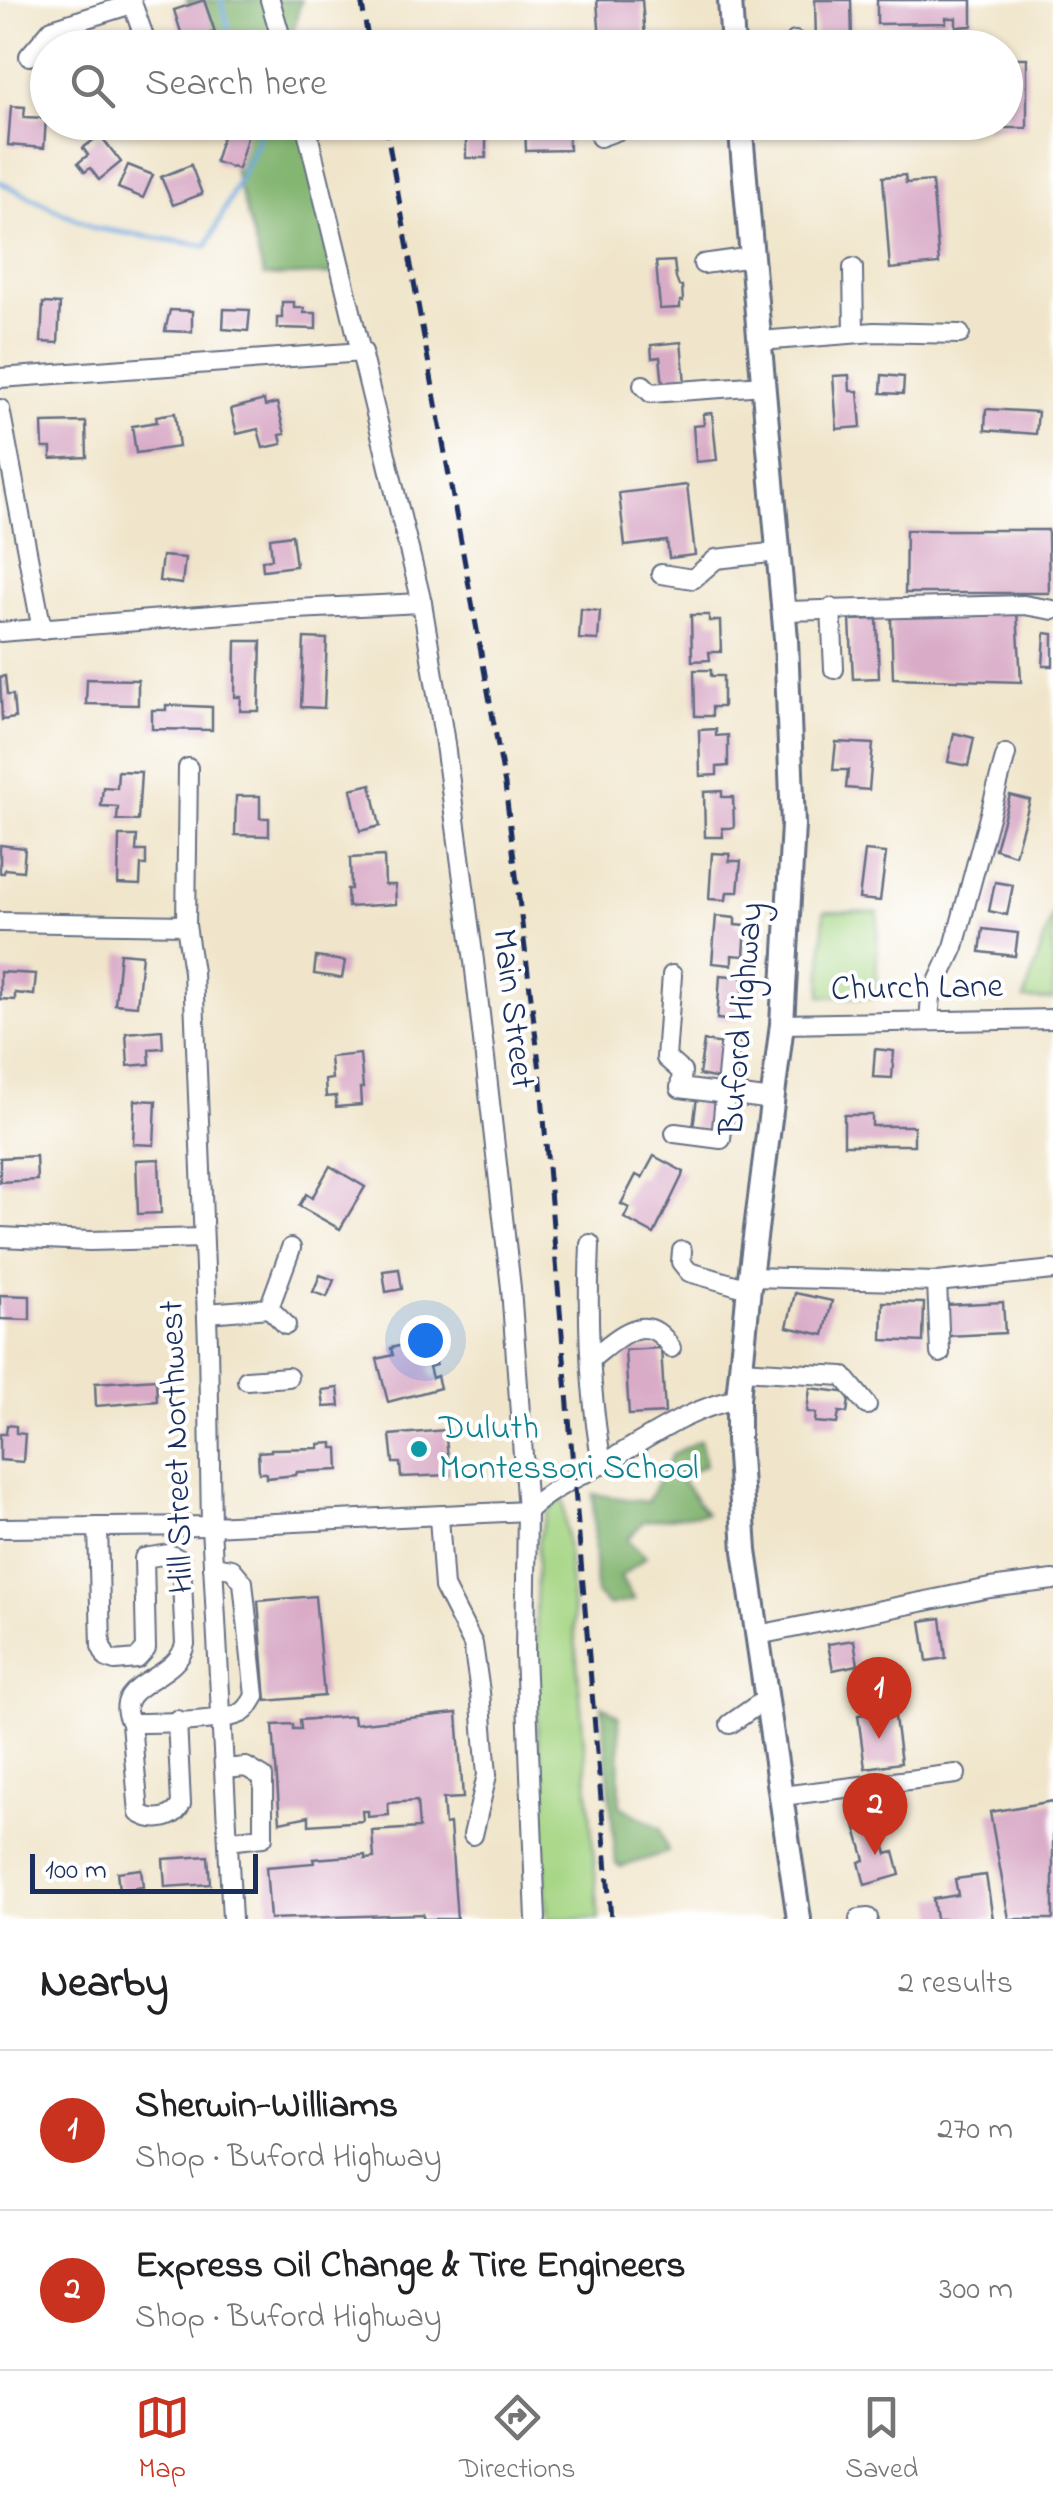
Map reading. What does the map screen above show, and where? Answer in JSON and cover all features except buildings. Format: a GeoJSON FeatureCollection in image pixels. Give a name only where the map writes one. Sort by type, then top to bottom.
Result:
{"type":"FeatureCollection","features":[{"type":"Feature","properties":{"kind":"main road"},"geometry":{"type":"LineString","coordinates":[[730,0],[732,30]]}},
{"type":"Feature","properties":{"kind":"main road","name":"Buford Highway"},"geometry":{"type":"LineString","coordinates":[[742,140],[784,611],[793,825],[782,1024],[738,1399],[745,1551],[799,1919]]}},
{"type":"Feature","properties":{"kind":"street"},"geometry":{"type":"LineString","coordinates":[[270,0],[279,30]]}},
{"type":"Feature","properties":{"kind":"street"},"geometry":{"type":"LineString","coordinates":[[51,30],[131,2],[141,30]]}},
{"type":"Feature","properties":{"kind":"street","name":"Main Street"},"geometry":{"type":"LineString","coordinates":[[310,140],[422,602],[444,737],[498,1149],[527,1512],[524,1654],[536,1919]]}},
{"type":"Feature","properties":{"kind":"street"},"geometry":{"type":"LineString","coordinates":[[704,264],[752,257]]}},
{"type":"Feature","properties":{"kind":"street"},"geometry":{"type":"LineString","coordinates":[[854,277],[854,333]]}},
{"type":"Feature","properties":{"kind":"street"},"geometry":{"type":"LineString","coordinates":[[760,341],[854,333],[960,334]]}},
{"type":"Feature","properties":{"kind":"street"},"geometry":{"type":"LineString","coordinates":[[0,378],[363,352]]}},
{"type":"Feature","properties":{"kind":"street"},"geometry":{"type":"LineString","coordinates":[[643,385],[651,393],[764,385]]}},
{"type":"Feature","properties":{"kind":"street"},"geometry":{"type":"LineString","coordinates":[[0,409],[42,630]]}},
{"type":"Feature","properties":{"kind":"street"},"geometry":{"type":"LineString","coordinates":[[661,574],[693,579],[716,558],[778,552]]}},
{"type":"Feature","properties":{"kind":"street"},"geometry":{"type":"LineString","coordinates":[[0,632],[274,610],[377,614],[422,602]]}},
{"type":"Feature","properties":{"kind":"street"},"geometry":{"type":"LineString","coordinates":[[784,611],[1024,605],[1053,610]]}},
{"type":"Feature","properties":{"kind":"street"},"geometry":{"type":"LineString","coordinates":[[831,608],[834,669]]}},
{"type":"Feature","properties":{"kind":"street"},"geometry":{"type":"LineString","coordinates":[[929,1020],[931,997],[954,946],[1006,754]]}},
{"type":"Feature","properties":{"kind":"street"},"geometry":{"type":"LineString","coordinates":[[0,922],[186,924],[188,768]]}},
{"type":"Feature","properties":{"kind":"street","name":"Hill Street Northwest"},"geometry":{"type":"LineString","coordinates":[[186,924],[193,972],[211,1526],[232,1919]]}},
{"type":"Feature","properties":{"kind":"street"},"geometry":{"type":"LineString","coordinates":[[672,976],[666,1058],[682,1072],[680,1088],[773,1100]]}},
{"type":"Feature","properties":{"kind":"street","name":"Church Lane"},"geometry":{"type":"LineString","coordinates":[[782,1024],[1053,1019]]}},
{"type":"Feature","properties":{"kind":"street"},"geometry":{"type":"LineString","coordinates":[[675,1132],[720,1139],[730,1046]]}},
{"type":"Feature","properties":{"kind":"street"},"geometry":{"type":"LineString","coordinates":[[0,1237],[90,1241],[203,1238]]}},
{"type":"Feature","properties":{"kind":"street"},"geometry":{"type":"LineString","coordinates":[[590,1244],[587,1314],[602,1464]]}},
{"type":"Feature","properties":{"kind":"street"},"geometry":{"type":"LineString","coordinates":[[269,1308],[291,1248]]}},
{"type":"Feature","properties":{"kind":"street"},"geometry":{"type":"LineString","coordinates":[[682,1250],[681,1262],[689,1272],[750,1282],[852,1285],[937,1282],[1053,1270]]}},
{"type":"Feature","properties":{"kind":"street"},"geometry":{"type":"LineString","coordinates":[[937,1282],[940,1353]]}},
{"type":"Feature","properties":{"kind":"street"},"geometry":{"type":"LineString","coordinates":[[206,1313],[269,1308],[286,1325]]}},
{"type":"Feature","properties":{"kind":"street"},"geometry":{"type":"LineString","coordinates":[[591,1359],[634,1328],[648,1327],[662,1333],[671,1348]]}},
{"type":"Feature","properties":{"kind":"street"},"geometry":{"type":"LineString","coordinates":[[741,1370],[844,1376],[868,1405]]}},
{"type":"Feature","properties":{"kind":"street"},"geometry":{"type":"LineString","coordinates":[[247,1380],[288,1377]]}},
{"type":"Feature","properties":{"kind":"street"},"geometry":{"type":"LineString","coordinates":[[0,1528],[211,1526],[527,1512],[549,1491],[705,1406],[738,1399]]}},
{"type":"Feature","properties":{"kind":"street"},"geometry":{"type":"LineString","coordinates":[[439,1517],[444,1587],[473,1644],[480,1692],[488,1775],[474,1835]]}},
{"type":"Feature","properties":{"kind":"street"},"geometry":{"type":"LineString","coordinates":[[98,1527],[101,1646],[107,1658],[137,1659],[146,1649],[142,1564],[146,1556],[169,1554],[181,1560],[183,1656],[176,1665],[135,1689],[127,1709],[132,1723],[140,1813],[146,1818],[168,1817],[177,1812],[180,1804],[177,1720]]}},
{"type":"Feature","properties":{"kind":"street"},"geometry":{"type":"LineString","coordinates":[[132,1723],[240,1714],[254,1696],[243,1582],[232,1569],[213,1566]]}},
{"type":"Feature","properties":{"kind":"street"},"geometry":{"type":"LineString","coordinates":[[758,1634],[865,1621],[990,1588],[1053,1580]]}},
{"type":"Feature","properties":{"kind":"street"},"geometry":{"type":"LineString","coordinates":[[730,1724],[767,1698]]}},
{"type":"Feature","properties":{"kind":"street"},"geometry":{"type":"LineString","coordinates":[[224,1769],[246,1768],[263,1777],[263,1837],[228,1841]]}},
{"type":"Feature","properties":{"kind":"street"},"geometry":{"type":"LineString","coordinates":[[782,1796],[835,1783],[956,1774]]}},
{"type":"Feature","properties":{"kind":"green space"},"geometry":{"type":"Polygon","coordinates":[[[187,0],[301,0],[294,30],[195,30],[187,0]]]}},
{"type":"Feature","properties":{"kind":"green space"},"geometry":{"type":"Polygon","coordinates":[[[226,140],[308,140],[336,274],[264,276],[226,140]]]}},
{"type":"Feature","properties":{"kind":"green space"},"geometry":{"type":"Polygon","coordinates":[[[824,911],[878,912],[876,998],[821,996],[824,911]]]}},
{"type":"Feature","properties":{"kind":"green space"},"geometry":{"type":"Polygon","coordinates":[[[1053,913],[1053,1000],[1024,999],[1053,913]]]}},
{"type":"Feature","properties":{"kind":"green space"},"geometry":{"type":"Polygon","coordinates":[[[700,1440],[705,1465],[679,1477],[706,1513],[644,1521],[627,1540],[646,1557],[620,1577],[634,1600],[609,1606],[596,1594],[593,1494],[647,1502],[673,1454],[700,1440]]]}},
{"type":"Feature","properties":{"kind":"green space"},"geometry":{"type":"Polygon","coordinates":[[[563,1495],[599,1919],[547,1919],[537,1722],[538,1541],[547,1513],[563,1495]]]}},
{"type":"Feature","properties":{"kind":"green space"},"geometry":{"type":"Polygon","coordinates":[[[602,1705],[619,1717],[620,1806],[660,1828],[668,1852],[621,1867],[616,1864],[602,1705]]]}},
{"type":"Feature","properties":{"kind":"waterway"},"geometry":{"type":"LineString","coordinates":[[221,0],[229,30]]}},
{"type":"Feature","properties":{"kind":"waterway"},"geometry":{"type":"LineString","coordinates":[[0,182],[94,228],[207,246],[259,140]]}},
{"type":"Feature","properties":{"kind":"railway"},"geometry":{"type":"LineString","coordinates":[[361,0],[367,30]]}},
{"type":"Feature","properties":{"kind":"railway"},"geometry":{"type":"LineString","coordinates":[[388,140],[505,785],[540,1071],[611,1919]]}},
{"type":"Feature","properties":{"kind":"place","name":"Duluth Montessori School"},"geometry":{"type":"Point","coordinates":[419,1449]}},
{"type":"Feature","properties":{"kind":"place","name":"Sherwin-Williams"},"geometry":{"type":"Point","coordinates":[879,1739]}},
{"type":"Feature","properties":{"kind":"place","name":"Express Oil Change & Tire Engineers"},"geometry":{"type":"Point","coordinates":[875,1855]}}]}
